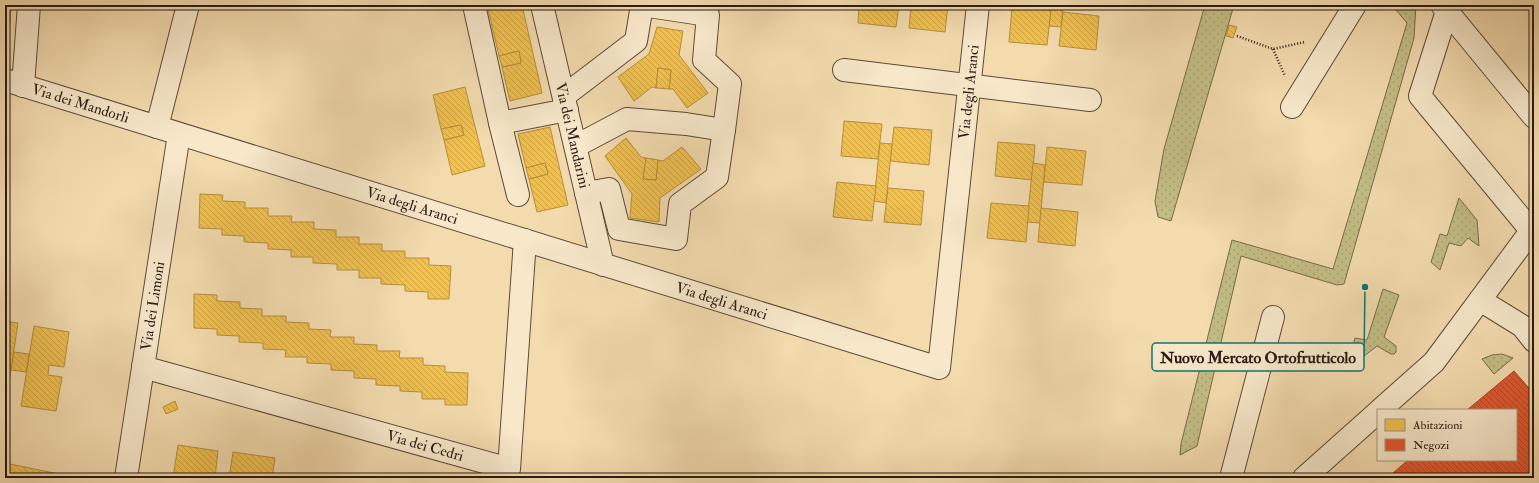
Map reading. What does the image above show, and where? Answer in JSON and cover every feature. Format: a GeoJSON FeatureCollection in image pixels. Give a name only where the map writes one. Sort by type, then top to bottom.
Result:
{"type":"FeatureCollection","features":[{"type":"Feature","properties":{"kind":"street"},"geometry":{"type":"LineString","coordinates":[[14,83],[30,5]]}},
{"type":"Feature","properties":{"kind":"street"},"geometry":{"type":"LineString","coordinates":[[157,127],[188,5]]}},
{"type":"Feature","properties":{"kind":"street"},"geometry":{"type":"LineString","coordinates":[[474,5],[518,196]]}},
{"type":"Feature","properties":{"kind":"street","name":"Via dei Mandarini"},"geometry":{"type":"LineString","coordinates":[[542,5],[604,265]]}},
{"type":"Feature","properties":{"kind":"street"},"geometry":{"type":"LineString","coordinates":[[500,123],[565,103],[636,41],[642,5],[708,15],[704,60],[730,84],[724,130],[717,176],[680,204],[676,239],[620,229],[609,189],[586,193]]}},
{"type":"Feature","properties":{"kind":"street","name":"Via degli Aranci"},"geometry":{"type":"LineString","coordinates":[[157,127],[939,368],[978,5]]}},
{"type":"Feature","properties":{"kind":"street"},"geometry":{"type":"LineString","coordinates":[[1292,107],[1355,5]]}},
{"type":"Feature","properties":{"kind":"street"},"geometry":{"type":"LineString","coordinates":[[1444,8],[1534,117]]}},
{"type":"Feature","properties":{"kind":"street"},"geometry":{"type":"LineString","coordinates":[[1381,409],[1434,362],[1533,231],[1420,96],[1444,8]]}},
{"type":"Feature","properties":{"kind":"street"},"geometry":{"type":"LineString","coordinates":[[844,70],[1090,100]]}},
{"type":"Feature","properties":{"kind":"street","name":"Via dei Mandorli"},"geometry":{"type":"LineString","coordinates":[[14,83],[157,127]]}},
{"type":"Feature","properties":{"kind":"street"},"geometry":{"type":"LineString","coordinates":[[576,146],[627,119],[686,124],[724,130]]}},
{"type":"Feature","properties":{"kind":"street","name":"Via dei Limoni"},"geometry":{"type":"LineString","coordinates":[[126,478],[179,134]]}},
{"type":"Feature","properties":{"kind":"street","name":"Via dei Cedri"},"geometry":{"type":"LineString","coordinates":[[143,367],[509,469],[525,240]]}},
{"type":"Feature","properties":{"kind":"street"},"geometry":{"type":"LineString","coordinates":[[1480,300],[1522,326],[1534,341]]}},
{"type":"Feature","properties":{"kind":"street"},"geometry":{"type":"LineString","coordinates":[[1231,478],[1273,317]]}},
{"type":"Feature","properties":{"kind":"street"},"geometry":{"type":"LineString","coordinates":[[1304,478],[1377,413]]}},
{"type":"Feature","properties":{"kind":"path"},"geometry":{"type":"LineString","coordinates":[[1237,36],[1273,49],[1336,35]]}},
{"type":"Feature","properties":{"kind":"shaded area"},"geometry":{"type":"Polygon","coordinates":[[[1205,5],[1234,5],[1171,221],[1158,217],[1155,201],[1164,149],[1205,5]]]}},
{"type":"Feature","properties":{"kind":"shaded area"},"geometry":{"type":"Polygon","coordinates":[[[1392,5],[1416,5],[1414,38],[1344,284],[1337,285],[1241,256],[1197,446],[1180,455],[1181,444],[1232,240],[1333,269],[1407,23],[1392,5]]]}},
{"type":"Feature","properties":{"kind":"shaded area"},"geometry":{"type":"Polygon","coordinates":[[[1459,198],[1477,220],[1479,246],[1468,238],[1461,246],[1449,243],[1440,270],[1431,262],[1440,234],[1447,236],[1459,198]]]}},
{"type":"Feature","properties":{"kind":"shaded area"},"geometry":{"type":"Polygon","coordinates":[[[1383,289],[1399,295],[1384,337],[1396,346],[1396,352],[1391,354],[1377,346],[1346,370],[1355,338],[1367,340],[1383,289]]]}},
{"type":"Feature","properties":{"kind":"shaded area"},"geometry":{"type":"Polygon","coordinates":[[[1502,354],[1513,358],[1494,374],[1482,359],[1492,355],[1502,354]]]}},
{"type":"Feature","properties":{"kind":"building: Abitazioni"},"geometry":{"type":"Polygon","coordinates":[[[5,5],[11,5],[10,23],[5,23],[5,5]]]}},
{"type":"Feature","properties":{"kind":"building: Abitazioni"},"geometry":{"type":"Polygon","coordinates":[[[487,5],[522,5],[542,93],[510,101],[502,67],[521,63],[519,51],[499,56],[487,5]]]}},
{"type":"Feature","properties":{"kind":"building: Abitazioni"},"geometry":{"type":"Polygon","coordinates":[[[859,5],[899,5],[896,27],[858,23],[859,5]]]}},
{"type":"Feature","properties":{"kind":"building: Abitazioni"},"geometry":{"type":"Polygon","coordinates":[[[899,5],[911,5],[910,9],[898,8],[899,5]]]}},
{"type":"Feature","properties":{"kind":"building: Abitazioni"},"geometry":{"type":"Polygon","coordinates":[[[911,5],[948,5],[945,32],[909,28],[911,5]]]}},
{"type":"Feature","properties":{"kind":"building: Abitazioni"},"geometry":{"type":"Polygon","coordinates":[[[1051,5],[1063,5],[1061,27],[1049,26],[1051,5]]]}},
{"type":"Feature","properties":{"kind":"building: Abitazioni"},"geometry":{"type":"Polygon","coordinates":[[[1012,7],[1051,10],[1047,45],[1009,42],[1012,7]]]}},
{"type":"Feature","properties":{"kind":"building: Abitazioni"},"geometry":{"type":"Polygon","coordinates":[[[1063,12],[1099,16],[1096,50],[1059,46],[1063,12]]]}},
{"type":"Feature","properties":{"kind":"building: Abitazioni"},"geometry":{"type":"Polygon","coordinates":[[[1229,25],[1237,27],[1233,38],[1226,36],[1229,25]]]}},
{"type":"Feature","properties":{"kind":"building: Abitazioni"},"geometry":{"type":"Polygon","coordinates":[[[657,27],[683,31],[679,55],[708,93],[687,108],[673,89],[669,89],[671,70],[658,68],[656,88],[652,87],[634,101],[618,77],[649,54],[657,27]]]}},
{"type":"Feature","properties":{"kind":"building: Abitazioni"},"geometry":{"type":"Polygon","coordinates":[[[519,51],[521,63],[502,67],[499,56],[519,51]]]}},
{"type":"Feature","properties":{"kind":"building: Abitazioni"},"geometry":{"type":"Polygon","coordinates":[[[658,68],[671,70],[669,89],[656,88],[658,68]]]}},
{"type":"Feature","properties":{"kind":"building: Abitazioni"},"geometry":{"type":"Polygon","coordinates":[[[465,87],[485,166],[452,175],[444,140],[464,135],[461,125],[441,129],[433,95],[465,87]]]}},
{"type":"Feature","properties":{"kind":"building: Abitazioni"},"geometry":{"type":"Polygon","coordinates":[[[844,121],[882,124],[878,159],[841,156],[844,121]]]}},
{"type":"Feature","properties":{"kind":"building: Abitazioni"},"geometry":{"type":"Polygon","coordinates":[[[461,125],[464,135],[444,140],[441,129],[461,125]]]}},
{"type":"Feature","properties":{"kind":"building: Abitazioni"},"geometry":{"type":"Polygon","coordinates":[[[550,127],[568,205],[537,212],[529,179],[548,174],[545,163],[526,168],[518,134],[550,127]]]}},
{"type":"Feature","properties":{"kind":"building: Abitazioni"},"geometry":{"type":"Polygon","coordinates":[[[894,127],[932,130],[929,165],[890,161],[894,127]]]}},
{"type":"Feature","properties":{"kind":"building: Abitazioni"},"geometry":{"type":"Polygon","coordinates":[[[626,138],[641,157],[646,158],[643,179],[656,180],[658,160],[663,161],[682,147],[701,169],[660,198],[659,222],[630,218],[632,194],[605,156],[626,138]]]}},
{"type":"Feature","properties":{"kind":"building: Abitazioni"},"geometry":{"type":"Polygon","coordinates":[[[998,142],[1035,145],[1032,180],[995,176],[998,142]]]}},
{"type":"Feature","properties":{"kind":"building: Abitazioni"},"geometry":{"type":"Polygon","coordinates":[[[880,143],[892,144],[886,203],[874,201],[880,143]]]}},
{"type":"Feature","properties":{"kind":"building: Abitazioni"},"geometry":{"type":"Polygon","coordinates":[[[1047,147],[1086,151],[1082,185],[1044,182],[1047,147]]]}},
{"type":"Feature","properties":{"kind":"building: Abitazioni"},"geometry":{"type":"Polygon","coordinates":[[[646,158],[658,160],[656,180],[643,179],[646,158]]]}},
{"type":"Feature","properties":{"kind":"building: Abitazioni"},"geometry":{"type":"Polygon","coordinates":[[[545,163],[548,174],[529,179],[526,168],[545,163]]]}},
{"type":"Feature","properties":{"kind":"building: Abitazioni"},"geometry":{"type":"Polygon","coordinates":[[[1033,163],[1045,165],[1040,223],[1027,222],[1033,163]]]}},
{"type":"Feature","properties":{"kind":"building: Abitazioni"},"geometry":{"type":"Polygon","coordinates":[[[837,182],[876,186],[872,221],[833,217],[837,182]]]}},
{"type":"Feature","properties":{"kind":"building: Abitazioni"},"geometry":{"type":"Polygon","coordinates":[[[888,188],[924,191],[921,225],[884,222],[888,188]]]}},
{"type":"Feature","properties":{"kind":"building: Abitazioni"},"geometry":{"type":"Polygon","coordinates":[[[200,194],[223,195],[222,201],[245,202],[245,208],[268,208],[268,216],[292,216],[291,222],[314,222],[314,229],[336,230],[336,237],[359,237],[359,244],[382,244],[382,251],[405,251],[405,258],[429,258],[429,265],[451,266],[449,299],[428,299],[428,292],[405,291],[405,285],[381,284],[381,278],[359,278],[359,270],[337,270],[337,264],[313,263],[313,257],[291,257],[291,250],[268,249],[268,243],[244,242],[244,236],[222,235],[222,229],[199,228],[200,194]]]}},
{"type":"Feature","properties":{"kind":"building: Abitazioni"},"geometry":{"type":"Polygon","coordinates":[[[991,203],[1029,206],[1026,242],[987,238],[991,203]]]}},
{"type":"Feature","properties":{"kind":"building: Abitazioni"},"geometry":{"type":"Polygon","coordinates":[[[1041,208],[1078,212],[1075,246],[1038,242],[1041,208]]]}},
{"type":"Feature","properties":{"kind":"building: Abitazioni"},"geometry":{"type":"Polygon","coordinates":[[[194,294],[217,295],[217,301],[240,302],[240,308],[262,309],[262,316],[286,316],[286,322],[309,323],[309,329],[331,330],[330,337],[354,337],[354,344],[377,345],[377,351],[400,351],[399,358],[423,358],[423,365],[445,366],[445,372],[468,373],[467,405],[445,405],[445,399],[422,399],[422,392],[400,391],[400,386],[376,385],[376,379],[354,378],[354,371],[331,370],[331,364],[307,363],[307,357],[285,357],[286,350],[263,349],[263,343],[239,342],[239,336],[217,335],[217,329],[194,328],[194,294]]]}},
{"type":"Feature","properties":{"kind":"building: Abitazioni"},"geometry":{"type":"Polygon","coordinates":[[[5,321],[18,323],[6,403],[5,403],[5,321]]]}},
{"type":"Feature","properties":{"kind":"building: Abitazioni"},"geometry":{"type":"Polygon","coordinates":[[[34,326],[69,332],[64,367],[49,365],[48,375],[62,377],[56,411],[21,406],[34,326]]]}},
{"type":"Feature","properties":{"kind":"building: Abitazioni"},"geometry":{"type":"Polygon","coordinates":[[[14,352],[29,354],[26,372],[11,370],[14,352]]]}},
{"type":"Feature","properties":{"kind":"building: Abitazioni"},"geometry":{"type":"Polygon","coordinates":[[[175,401],[178,409],[166,414],[163,407],[175,401]]]}},
{"type":"Feature","properties":{"kind":"building: Abitazioni"},"geometry":{"type":"Polygon","coordinates":[[[178,445],[218,451],[215,478],[173,478],[178,445]]]}},
{"type":"Feature","properties":{"kind":"building: Abitazioni"},"geometry":{"type":"Polygon","coordinates":[[[233,452],[275,458],[272,478],[229,478],[233,452]]]}},
{"type":"Feature","properties":{"kind":"building: Abitazioni"},"geometry":{"type":"Polygon","coordinates":[[[5,463],[59,474],[59,478],[5,478],[5,463]]]}},
{"type":"Feature","properties":{"kind":"building: Negozi"},"geometry":{"type":"Polygon","coordinates":[[[1514,371],[1534,394],[1534,478],[1506,478],[1491,461],[1517,461],[1517,409],[1468,409],[1514,371]]]}},
{"type":"Feature","properties":{"kind":"building: Negozi"},"geometry":{"type":"Polygon","coordinates":[[[1407,461],[1491,461],[1506,478],[1397,478],[1393,473],[1407,461]]]}},
{"type":"Feature","properties":{"kind":"place","name":"Nuovo Mercato Ortofrutticolo"},"geometry":{"type":"Point","coordinates":[1365,287]}}]}
